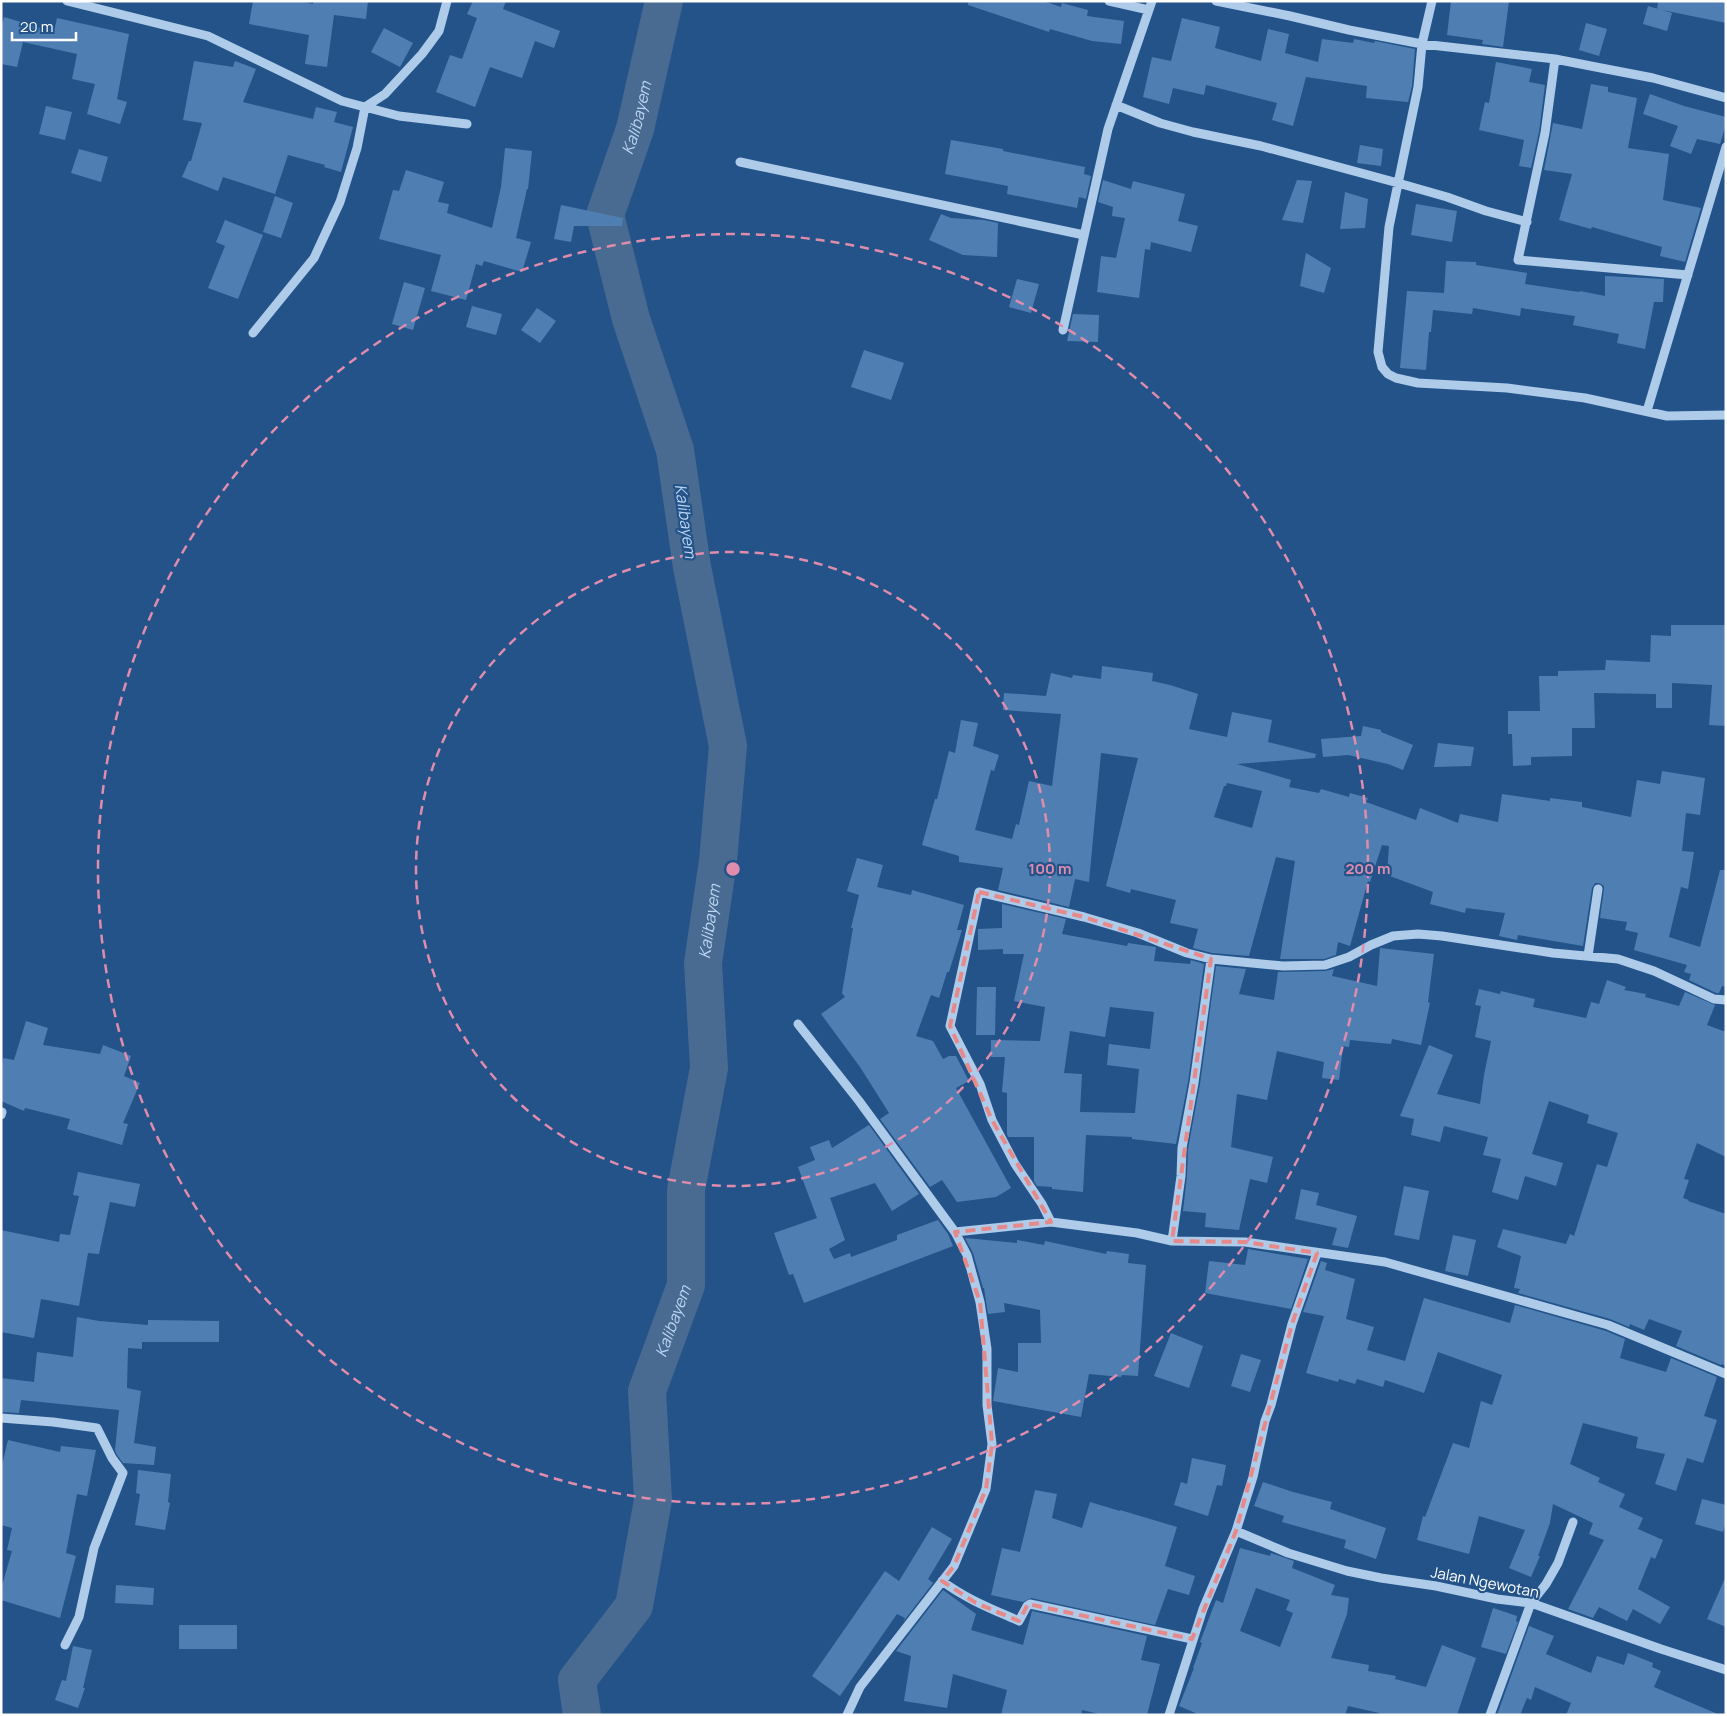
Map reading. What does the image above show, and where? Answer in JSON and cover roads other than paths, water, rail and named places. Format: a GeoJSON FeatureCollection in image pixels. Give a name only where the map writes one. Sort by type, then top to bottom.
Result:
{"type":"FeatureCollection","features":[{"type":"Feature","properties":{"kind":"street"},"geometry":{"type":"LineString","coordinates":[[67,1],[208,36],[342,101],[399,116],[467,124]]}},
{"type":"Feature","properties":{"kind":"street"},"geometry":{"type":"LineString","coordinates":[[253,333],[314,258],[340,202],[357,148],[365,106],[385,94],[422,54],[439,31],[447,1]]}},
{"type":"Feature","properties":{"kind":"street"},"geometry":{"type":"LineString","coordinates":[[1063,330],[1108,129],[1150,6],[1109,1]]}},
{"type":"Feature","properties":{"kind":"street"},"geometry":{"type":"LineString","coordinates":[[1216,1],[1422,44],[1554,60],[1653,78],[1726,98]]}},
{"type":"Feature","properties":{"kind":"street"},"geometry":{"type":"LineString","coordinates":[[1432,1],[1422,44],[1418,87],[1388,227],[1378,352],[1382,367],[1388,374],[1396,378],[1418,382],[1507,388],[1585,398],[1667,416],[1726,415]]}},
{"type":"Feature","properties":{"kind":"street"},"geometry":{"type":"LineString","coordinates":[[1554,60],[1545,132],[1518,260],[1688,275]]}},
{"type":"Feature","properties":{"kind":"street"},"geometry":{"type":"LineString","coordinates":[[1116,105],[1160,123],[1193,132],[1262,146],[1447,197],[1486,211],[1526,222]]}},
{"type":"Feature","properties":{"kind":"street"},"geometry":{"type":"LineString","coordinates":[[1647,411],[1726,148]]}},
{"type":"Feature","properties":{"kind":"street"},"geometry":{"type":"LineString","coordinates":[[740,162],[1084,235]]}},
{"type":"Feature","properties":{"kind":"street"},"geometry":{"type":"LineString","coordinates":[[1588,956],[1598,889]]}},
{"type":"Feature","properties":{"kind":"street"},"geometry":{"type":"LineString","coordinates":[[1051,1222],[1015,1164],[992,1120],[980,1084],[950,1026],[979,892],[1084,917],[1138,933],[1186,953],[1211,959],[1283,966],[1328,964],[1349,957],[1393,936],[1418,934],[1554,953],[1618,959],[1654,971],[1714,999],[1726,1000]]}},
{"type":"Feature","properties":{"kind":"street"},"geometry":{"type":"LineString","coordinates":[[1172,1241],[1182,1148],[1194,1083],[1211,959]]}},
{"type":"Feature","properties":{"kind":"street"},"geometry":{"type":"LineString","coordinates":[[798,1024],[859,1100],[955,1232],[967,1255],[980,1302],[987,1350],[987,1405],[992,1444],[986,1488],[954,1566],[860,1687],[847,1715]]}},
{"type":"Feature","properties":{"kind":"street"},"geometry":{"type":"LineString","coordinates":[[955,1232],[1051,1222],[1137,1233],[1172,1241],[1245,1242],[1385,1262],[1608,1325],[1726,1374]]}},
{"type":"Feature","properties":{"kind":"street"},"geometry":{"type":"LineString","coordinates":[[1169,1715],[1192,1639],[1236,1531],[1253,1477],[1265,1422],[1292,1324],[1317,1253]]}},
{"type":"Feature","properties":{"kind":"street"},"geometry":{"type":"LineString","coordinates":[[1,1418],[98,1428],[112,1458],[123,1473],[94,1548],[79,1617],[65,1646]]}},
{"type":"Feature","properties":{"kind":"street"},"geometry":{"type":"LineString","coordinates":[[1490,1715],[1531,1603],[1546,1584],[1558,1563],[1573,1522]]}},
{"type":"Feature","properties":{"kind":"street","name":"Jalan Ngewotan"},"geometry":{"type":"LineString","coordinates":[[1236,1531],[1288,1553],[1347,1571],[1436,1586],[1497,1599],[1531,1603],[1726,1670]]}},
{"type":"Feature","properties":{"kind":"street"},"geometry":{"type":"LineString","coordinates":[[942,1581],[956,1592],[976,1603],[1019,1620],[1030,1604],[1192,1639]]}},
{"type":"Feature","properties":{"kind":"waterway","name":"Kalibayem"},"geometry":{"type":"LineString","coordinates":[[582,1715],[577,1680],[634,1606],[653,1500],[647,1391],[686,1285],[686,1190],[709,1068],[703,963],[718,861],[728,746],[692,567],[675,450],[631,319],[605,215],[635,129],[664,1]]}}]}
